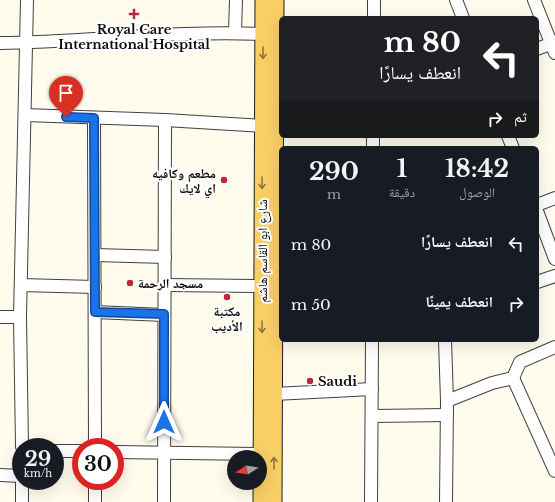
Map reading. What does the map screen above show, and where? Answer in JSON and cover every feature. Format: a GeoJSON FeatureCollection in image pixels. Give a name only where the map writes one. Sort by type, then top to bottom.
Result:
{"type":"FeatureCollection","features":[{"type":"Feature","properties":{"kind":"main road","name":"شارع ابو القاسم هاشم"},"geometry":{"type":"LineString","coordinates":[[261,450],[263,0]]}},
{"type":"Feature","properties":{"kind":"main road","name":"شارع ابو القاسم هاشم"},"geometry":{"type":"LineString","coordinates":[[274,502],[274,394],[278,241],[278,92],[276,0]]}},
{"type":"Feature","properties":{"kind":"main road","name":"شارع ابو القاسم هاشم"},"geometry":{"type":"LineString","coordinates":[[261,490],[261,502]]}},
{"type":"Feature","properties":{"kind":"street"},"geometry":{"type":"LineString","coordinates":[[22,438],[20,317],[27,0]]}},
{"type":"Feature","properties":{"kind":"street"},"geometry":{"type":"LineString","coordinates":[[235,32],[236,0]]}},
{"type":"Feature","properties":{"kind":"street"},"geometry":{"type":"LineString","coordinates":[[374,0],[374,16]]}},
{"type":"Feature","properties":{"kind":"street"},"geometry":{"type":"LineString","coordinates":[[456,0],[462,16]]}},
{"type":"Feature","properties":{"kind":"street"},"geometry":{"type":"LineString","coordinates":[[534,0],[554,46],[539,49]]}},
{"type":"Feature","properties":{"kind":"street"},"geometry":{"type":"LineString","coordinates":[[0,43],[26,43],[143,35],[235,32],[263,34]]}},
{"type":"Feature","properties":{"kind":"street"},"geometry":{"type":"LineString","coordinates":[[25,115],[165,120],[263,126]]}},
{"type":"Feature","properties":{"kind":"street"},"geometry":{"type":"LineString","coordinates":[[94,118],[95,438]]}},
{"type":"Feature","properties":{"kind":"street"},"geometry":{"type":"LineString","coordinates":[[164,502],[165,120]]}},
{"type":"Feature","properties":{"kind":"street"},"geometry":{"type":"LineString","coordinates":[[539,204],[555,198]]}},
{"type":"Feature","properties":{"kind":"street"},"geometry":{"type":"LineString","coordinates":[[539,216],[555,258]]}},
{"type":"Feature","properties":{"kind":"street"},"geometry":{"type":"LineString","coordinates":[[95,254],[165,257]]}},
{"type":"Feature","properties":{"kind":"street"},"geometry":{"type":"LineString","coordinates":[[539,281],[555,276]]}},
{"type":"Feature","properties":{"kind":"street"},"geometry":{"type":"LineString","coordinates":[[21,285],[95,287]]}},
{"type":"Feature","properties":{"kind":"street"},"geometry":{"type":"LineString","coordinates":[[165,285],[262,286]]}},
{"type":"Feature","properties":{"kind":"street"},"geometry":{"type":"LineString","coordinates":[[95,312],[164,314]]}},
{"type":"Feature","properties":{"kind":"street"},"geometry":{"type":"LineString","coordinates":[[0,317],[20,317]]}},
{"type":"Feature","properties":{"kind":"street"},"geometry":{"type":"LineString","coordinates":[[372,342],[372,502]]}},
{"type":"Feature","properties":{"kind":"street"},"geometry":{"type":"LineString","coordinates":[[445,342],[447,401],[446,502]]}},
{"type":"Feature","properties":{"kind":"street"},"geometry":{"type":"LineString","coordinates":[[555,347],[520,362],[513,378],[555,471]]}},
{"type":"Feature","properties":{"kind":"street"},"geometry":{"type":"LineString","coordinates":[[447,401],[492,383],[513,378]]}},
{"type":"Feature","properties":{"kind":"street"},"geometry":{"type":"LineString","coordinates":[[274,394],[372,389]]}},
{"type":"Feature","properties":{"kind":"street"},"geometry":{"type":"LineString","coordinates":[[372,416],[447,415]]}},
{"type":"Feature","properties":{"kind":"street"},"geometry":{"type":"LineString","coordinates":[[124,452],[227,454]]}},
{"type":"Feature","properties":{"kind":"street"},"geometry":{"type":"LineString","coordinates":[[0,476],[12,476]]}},
{"type":"Feature","properties":{"kind":"street"},"geometry":{"type":"LineString","coordinates":[[22,490],[22,502]]}},
{"type":"Feature","properties":{"kind":"street"},"geometry":{"type":"LineString","coordinates":[[95,490],[96,502]]}},
{"type":"Feature","properties":{"kind":"place","name":"Royal Care International Hospital"},"geometry":{"type":"Point","coordinates":[134,14]}},
{"type":"Feature","properties":{"kind":"place","name":"مطعم وكافيه اي لايك"},"geometry":{"type":"Point","coordinates":[224,180]}},
{"type":"Feature","properties":{"kind":"place","name":"مسجد الرحمة"},"geometry":{"type":"Point","coordinates":[130,283]}},
{"type":"Feature","properties":{"kind":"place","name":"مكتبة الأديب"},"geometry":{"type":"Point","coordinates":[227,297]}},
{"type":"Feature","properties":{"kind":"place","name":"Saudi"},"geometry":{"type":"Point","coordinates":[310,381]}},
{"type":"Feature","properties":{"kind":"route"},"geometry":{"type":"LineString","coordinates":[[66,117],[94,118],[95,312],[164,314],[164,422]]}}]}
